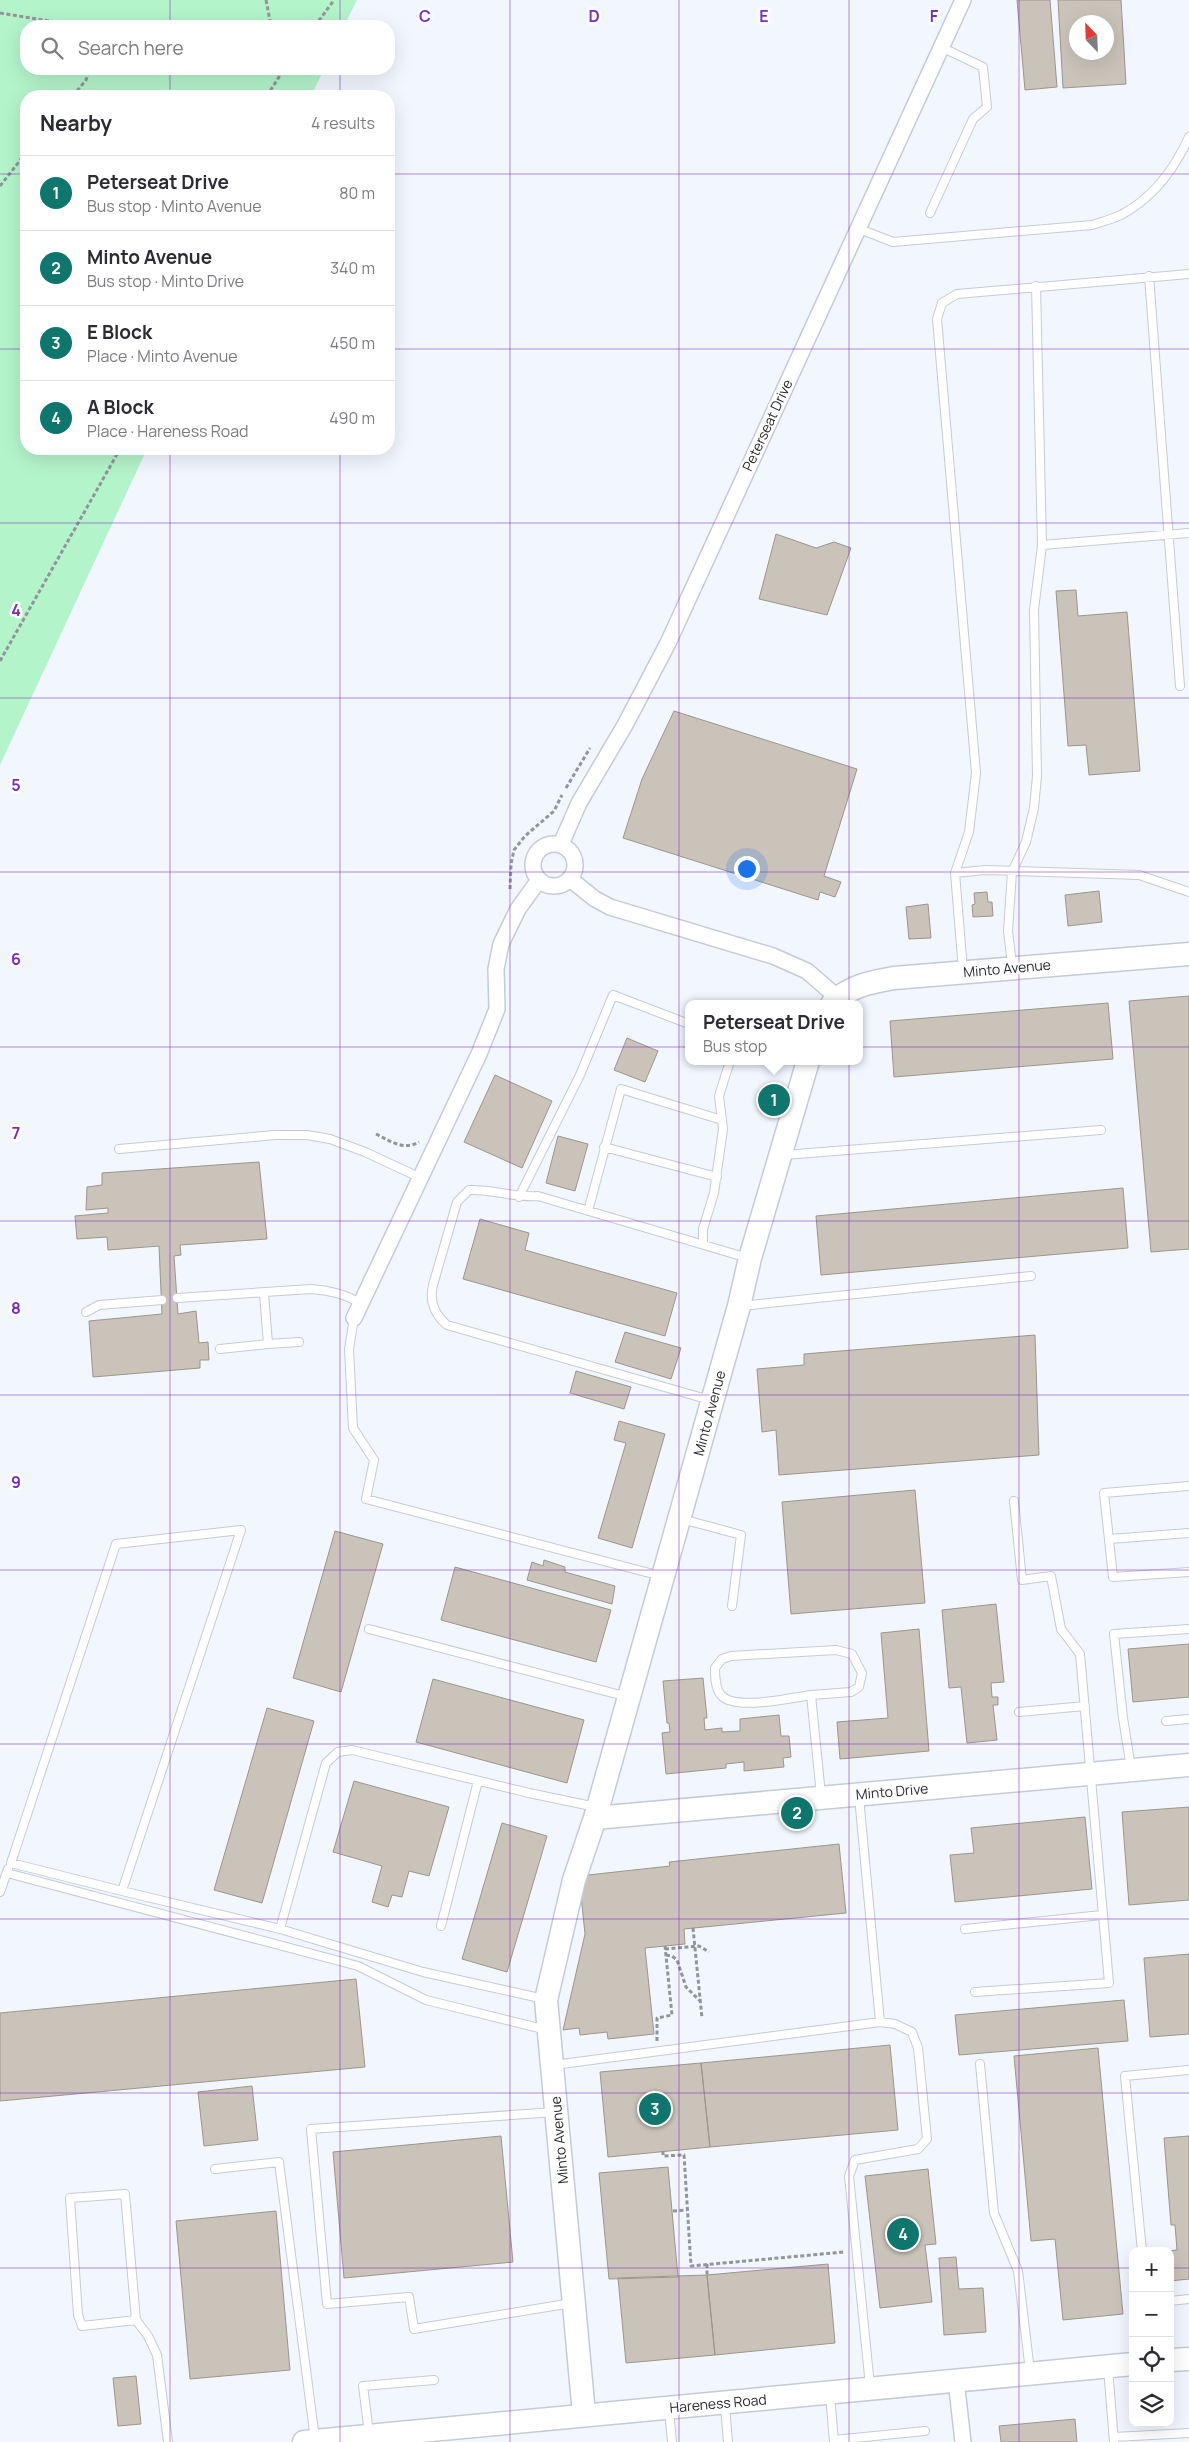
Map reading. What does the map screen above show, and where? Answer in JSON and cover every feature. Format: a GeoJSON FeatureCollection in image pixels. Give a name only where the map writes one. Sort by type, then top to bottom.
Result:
{"type":"FeatureCollection","features":[{"type":"Feature","properties":{"kind":"street","name":"Peterseat Drive"},"geometry":{"type":"LineString","coordinates":[[561,844],[579,803],[625,725],[668,643],[963,0]]}},
{"type":"Feature","properties":{"kind":"street"},"geometry":{"type":"LineString","coordinates":[[561,844],[572,853],[575,859],[574,873],[564,883],[551,886],[539,880],[533,867],[536,854],[547,845],[561,844]]}},
{"type":"Feature","properties":{"kind":"street"},"geometry":{"type":"LineString","coordinates":[[570,879],[595,899],[610,907],[790,963],[820,980],[834,1000]]}},
{"type":"Feature","properties":{"kind":"street"},"geometry":{"type":"LineString","coordinates":[[357,1311],[494,1020],[497,1009],[497,956],[518,909],[539,880]]}},
{"type":"Feature","properties":{"kind":"street","name":"Minto Avenue"},"geometry":{"type":"LineString","coordinates":[[837,1000],[866,983],[894,978],[1189,954]]}},
{"type":"Feature","properties":{"kind":"street","name":"Minto Avenue"},"geometry":{"type":"LineString","coordinates":[[584,2414],[546,2000],[574,1880],[597,1812],[630,1698],[739,1306],[750,1258],[782,1156],[807,1065]]}},
{"type":"Feature","properties":{"kind":"street","name":"Minto Drive"},"geometry":{"type":"LineString","coordinates":[[597,1812],[859,1794],[1189,1764]]}},
{"type":"Feature","properties":{"kind":"street"},"geometry":{"type":"LineString","coordinates":[[1174,2360],[1189,2359]]}},
{"type":"Feature","properties":{"kind":"street","name":"Hareness Road"},"geometry":{"type":"LineString","coordinates":[[309,2441],[584,2414],[725,2404],[870,2388],[1129,2364]]}},
{"type":"Feature","properties":{"kind":"street"},"geometry":{"type":"LineString","coordinates":[[956,2380],[963,2442]]}},
{"type":"Feature","properties":{"kind":"lane"},"geometry":{"type":"LineString","coordinates":[[930,214],[973,119],[987,107],[984,67],[941,47]]}},
{"type":"Feature","properties":{"kind":"lane"},"geometry":{"type":"LineString","coordinates":[[857,228],[893,242],[1092,225],[1121,215],[1152,192],[1178,160],[1189,137]]}},
{"type":"Feature","properties":{"kind":"lane"},"geometry":{"type":"LineString","coordinates":[[964,972],[955,873],[969,832],[976,773],[937,319],[942,303],[957,294],[1189,274]]}},
{"type":"Feature","properties":{"kind":"lane"},"geometry":{"type":"LineString","coordinates":[[1149,276],[1180,686]]}},
{"type":"Feature","properties":{"kind":"lane"},"geometry":{"type":"LineString","coordinates":[[1012,968],[1008,931],[1012,872],[1026,842],[1034,808],[1037,776],[1034,610],[1042,544],[1036,286]]}},
{"type":"Feature","properties":{"kind":"lane"},"geometry":{"type":"LineString","coordinates":[[1042,544],[1170,536],[1189,533]]}},
{"type":"Feature","properties":{"kind":"lane"},"geometry":{"type":"LineString","coordinates":[[955,873],[985,870],[1139,876],[1189,892]]}},
{"type":"Feature","properties":{"kind":"lane"},"geometry":{"type":"LineString","coordinates":[[519,1197],[580,1075],[612,995],[685,1022]]}},
{"type":"Feature","properties":{"kind":"lane"},"geometry":{"type":"LineString","coordinates":[[702,1244],[703,1230],[717,1177],[724,1129],[719,1096],[729,1065]]}},
{"type":"Feature","properties":{"kind":"lane"},"geometry":{"type":"LineString","coordinates":[[588,1211],[621,1089],[722,1120]]}},
{"type":"Feature","properties":{"kind":"lane"},"geometry":{"type":"LineString","coordinates":[[782,1156],[1101,1130]]}},
{"type":"Feature","properties":{"kind":"lane"},"geometry":{"type":"LineString","coordinates":[[119,1149],[275,1135],[307,1135],[330,1139],[365,1152],[420,1178]]}},
{"type":"Feature","properties":{"kind":"lane"},"geometry":{"type":"LineString","coordinates":[[604,1147],[717,1177]]}},
{"type":"Feature","properties":{"kind":"lane"},"geometry":{"type":"LineString","coordinates":[[712,1400],[447,1325],[436,1313],[431,1292],[457,1202],[469,1190],[485,1190],[519,1197],[538,1196],[750,1258]]}},
{"type":"Feature","properties":{"kind":"lane"},"geometry":{"type":"LineString","coordinates":[[739,1306],[1031,1276]]}},
{"type":"Feature","properties":{"kind":"lane"},"geometry":{"type":"LineString","coordinates":[[177,1298],[322,1290],[356,1300],[357,1311],[349,1348],[353,1428],[374,1460],[366,1499],[663,1577]]}},
{"type":"Feature","properties":{"kind":"lane"},"geometry":{"type":"LineString","coordinates":[[264,1293],[268,1344]]}},
{"type":"Feature","properties":{"kind":"lane"},"geometry":{"type":"LineString","coordinates":[[86,1312],[99,1305],[162,1300]]}},
{"type":"Feature","properties":{"kind":"lane"},"geometry":{"type":"LineString","coordinates":[[220,1349],[299,1342]]}},
{"type":"Feature","properties":{"kind":"lane"},"geometry":{"type":"LineString","coordinates":[[1189,1486],[1104,1493],[1113,1577],[1189,1572]]}},
{"type":"Feature","properties":{"kind":"lane"},"geometry":{"type":"LineString","coordinates":[[975,1992],[1109,1982],[1080,1654],[1061,1629],[1051,1576],[1022,1580],[1014,1501]]}},
{"type":"Feature","properties":{"kind":"lane"},"geometry":{"type":"LineString","coordinates":[[680,1518],[741,1534],[732,1606]]}},
{"type":"Feature","properties":{"kind":"lane"},"geometry":{"type":"LineString","coordinates":[[0,1892],[116,1544],[241,1530],[122,1890]]}},
{"type":"Feature","properties":{"kind":"lane"},"geometry":{"type":"LineString","coordinates":[[1109,1539],[1189,1533]]}},
{"type":"Feature","properties":{"kind":"lane"},"geometry":{"type":"LineString","coordinates":[[369,1628],[630,1698]]}},
{"type":"Feature","properties":{"kind":"lane"},"geometry":{"type":"LineString","coordinates":[[1132,1770],[1123,1718],[1114,1634],[1189,1629]]}},
{"type":"Feature","properties":{"kind":"lane"},"geometry":{"type":"LineString","coordinates":[[836,1650],[852,1654],[862,1673],[859,1687],[851,1692],[811,1695],[741,1704],[725,1699],[719,1692],[715,1668],[722,1659],[731,1656],[836,1650]]}},
{"type":"Feature","properties":{"kind":"lane"},"geometry":{"type":"LineString","coordinates":[[811,1695],[821,1797]]}},
{"type":"Feature","properties":{"kind":"lane"},"geometry":{"type":"LineString","coordinates":[[1019,1712],[1085,1706]]}},
{"type":"Feature","properties":{"kind":"lane"},"geometry":{"type":"LineString","coordinates":[[1166,1721],[1189,1719]]}},
{"type":"Feature","properties":{"kind":"lane"},"geometry":{"type":"LineString","coordinates":[[280,1929],[326,1763],[338,1752],[352,1750],[597,1812]]}},
{"type":"Feature","properties":{"kind":"lane"},"geometry":{"type":"LineString","coordinates":[[441,1926],[478,1781]]}},
{"type":"Feature","properties":{"kind":"lane"},"geometry":{"type":"LineString","coordinates":[[859,1794],[880,2022]]}},
{"type":"Feature","properties":{"kind":"lane"},"geometry":{"type":"LineString","coordinates":[[11,1863],[280,1929],[423,1972],[546,2000]]}},
{"type":"Feature","properties":{"kind":"lane"},"geometry":{"type":"LineString","coordinates":[[7,1873],[358,1966],[426,2000],[548,2030]]}},
{"type":"Feature","properties":{"kind":"lane"},"geometry":{"type":"LineString","coordinates":[[965,1929],[1102,1915]]}},
{"type":"Feature","properties":{"kind":"lane"},"geometry":{"type":"LineString","coordinates":[[552,2065],[880,2022],[895,2024],[912,2032],[918,2048],[927,2139],[918,2149],[855,2160],[850,2176],[870,2388]]}},
{"type":"Feature","properties":{"kind":"lane"},"geometry":{"type":"LineString","coordinates":[[980,2064],[994,2213],[1018,2271],[1030,2373]]}},
{"type":"Feature","properties":{"kind":"lane"},"geometry":{"type":"LineString","coordinates":[[1142,2247],[1125,2076],[1189,2070]]}},
{"type":"Feature","properties":{"kind":"lane"},"geometry":{"type":"LineString","coordinates":[[556,2112],[311,2129],[327,2304],[409,2296],[414,2329],[574,2303]]}},
{"type":"Feature","properties":{"kind":"lane"},"geometry":{"type":"LineString","coordinates":[[215,2169],[279,2162],[309,2441]]}},
{"type":"Feature","properties":{"kind":"lane"},"geometry":{"type":"LineString","coordinates":[[136,2320],[82,2326],[78,2315],[70,2198],[125,2194],[136,2320],[148,2336],[157,2355],[168,2442]]}},
{"type":"Feature","properties":{"kind":"lane"},"geometry":{"type":"LineString","coordinates":[[1174,2301],[1189,2299]]}},
{"type":"Feature","properties":{"kind":"lane"},"geometry":{"type":"LineString","coordinates":[[1108,2366],[1114,2440],[1189,2432]]}},
{"type":"Feature","properties":{"kind":"lane"},"geometry":{"type":"LineString","coordinates":[[369,2435],[362,2386],[434,2380]]}},
{"type":"Feature","properties":{"kind":"lane"},"geometry":{"type":"LineString","coordinates":[[830,2393],[834,2441],[925,2431]]}},
{"type":"Feature","properties":{"kind":"lane"},"geometry":{"type":"LineString","coordinates":[[725,2404],[728,2442]]}},
{"type":"Feature","properties":{"kind":"lane"},"geometry":{"type":"LineString","coordinates":[[669,2408],[672,2442]]}},
{"type":"Feature","properties":{"kind":"path"},"geometry":{"type":"LineString","coordinates":[[266,0],[270,20]]}},
{"type":"Feature","properties":{"kind":"path"},"geometry":{"type":"LineString","coordinates":[[319,20],[334,0]]}},
{"type":"Feature","properties":{"kind":"path"},"geometry":{"type":"LineString","coordinates":[[0,13],[43,20]]}},
{"type":"Feature","properties":{"kind":"path"},"geometry":{"type":"LineString","coordinates":[[78,90],[88,75]]}},
{"type":"Feature","properties":{"kind":"path"},"geometry":{"type":"LineString","coordinates":[[271,90],[280,75]]}},
{"type":"Feature","properties":{"kind":"path"},"geometry":{"type":"LineString","coordinates":[[0,186],[20,161]]}},
{"type":"Feature","properties":{"kind":"path"},"geometry":{"type":"LineString","coordinates":[[0,661],[117,455]]}},
{"type":"Feature","properties":{"kind":"path"},"geometry":{"type":"LineString","coordinates":[[693,1928],[702,2018]]}},
{"type":"Feature","properties":{"kind":"path"},"geometry":{"type":"LineString","coordinates":[[657,2052],[657,2018],[672,2015],[665,1948],[699,1946],[709,1952]]}},
{"type":"Feature","properties":{"kind":"path"},"geometry":{"type":"LineString","coordinates":[[666,1955],[672,1956],[676,1960],[686,1987],[700,2001]]}},
{"type":"Feature","properties":{"kind":"path"},"geometry":{"type":"LineString","coordinates":[[663,2151],[663,2156],[684,2155],[691,2266],[857,2251]]}},
{"type":"Feature","properties":{"kind":"path"},"geometry":{"type":"LineString","coordinates":[[672,2211],[687,2210]]}},
{"type":"Feature","properties":{"kind":"path"},"geometry":{"type":"LineString","coordinates":[[707,2264],[707,2275]]}},
{"type":"Feature","properties":{"kind":"green space"},"geometry":{"type":"Polygon","coordinates":[[[0,0],[357,0],[347,20],[20,20],[20,75],[321,75],[314,90],[20,90],[20,455],[144,455],[0,765],[0,0]]]}},
{"type":"Feature","properties":{"kind":"building"},"geometry":{"type":"Polygon","coordinates":[[[1017,0],[1050,0],[1057,87],[1025,90],[1017,0]]]}},
{"type":"Feature","properties":{"kind":"building"},"geometry":{"type":"Polygon","coordinates":[[[1058,0],[1121,0],[1126,84],[1063,88],[1058,0]]]}},
{"type":"Feature","properties":{"kind":"building"},"geometry":{"type":"Polygon","coordinates":[[[776,534],[816,548],[834,542],[851,548],[827,615],[759,599],[776,534]]]}},
{"type":"Feature","properties":{"kind":"building"},"geometry":{"type":"Polygon","coordinates":[[[1076,590],[1078,616],[1127,612],[1140,771],[1089,775],[1086,745],[1068,746],[1056,591],[1076,590]]]}},
{"type":"Feature","properties":{"kind":"building"},"geometry":{"type":"Polygon","coordinates":[[[674,711],[857,769],[824,876],[841,882],[835,897],[820,892],[818,900],[623,838],[642,779],[674,711]]]}},
{"type":"Feature","properties":{"kind":"building"},"geometry":{"type":"Polygon","coordinates":[[[1099,891],[1102,922],[1068,926],[1065,895],[1099,891]]]}},
{"type":"Feature","properties":{"kind":"building"},"geometry":{"type":"Polygon","coordinates":[[[987,892],[988,902],[992,902],[993,916],[973,917],[974,893],[987,892]]]}},
{"type":"Feature","properties":{"kind":"building"},"geometry":{"type":"Polygon","coordinates":[[[928,904],[931,938],[909,939],[906,907],[928,904]]]}},
{"type":"Feature","properties":{"kind":"building"},"geometry":{"type":"Polygon","coordinates":[[[1189,996],[1189,1249],[1151,1252],[1129,1001],[1189,996]]]}},
{"type":"Feature","properties":{"kind":"building"},"geometry":{"type":"Polygon","coordinates":[[[1108,1003],[1113,1059],[894,1077],[890,1021],[1108,1003]]]}},
{"type":"Feature","properties":{"kind":"building"},"geometry":{"type":"Polygon","coordinates":[[[627,1038],[658,1051],[645,1082],[614,1070],[627,1038]]]}},
{"type":"Feature","properties":{"kind":"building"},"geometry":{"type":"Polygon","coordinates":[[[495,1075],[552,1101],[522,1168],[464,1142],[495,1075]]]}},
{"type":"Feature","properties":{"kind":"building"},"geometry":{"type":"Polygon","coordinates":[[[558,1136],[588,1144],[575,1191],[546,1183],[558,1136]]]}},
{"type":"Feature","properties":{"kind":"building"},"geometry":{"type":"Polygon","coordinates":[[[259,1162],[267,1239],[180,1245],[181,1255],[174,1256],[178,1314],[196,1311],[199,1343],[208,1342],[209,1360],[200,1360],[200,1368],[93,1377],[89,1321],[162,1314],[159,1246],[108,1250],[107,1237],[77,1239],[75,1216],[108,1213],[108,1208],[86,1210],[87,1187],[102,1185],[102,1173],[259,1162]]]}},
{"type":"Feature","properties":{"kind":"building"},"geometry":{"type":"Polygon","coordinates":[[[1123,1188],[1128,1248],[821,1275],[816,1216],[1123,1188]]]}},
{"type":"Feature","properties":{"kind":"building"},"geometry":{"type":"Polygon","coordinates":[[[480,1219],[529,1233],[525,1250],[677,1293],[665,1336],[463,1279],[480,1219]]]}},
{"type":"Feature","properties":{"kind":"building"},"geometry":{"type":"Polygon","coordinates":[[[625,1332],[681,1348],[671,1379],[615,1362],[625,1332]]]}},
{"type":"Feature","properties":{"kind":"building"},"geometry":{"type":"Polygon","coordinates":[[[1035,1335],[1039,1455],[779,1475],[776,1430],[762,1432],[757,1369],[804,1365],[804,1354],[1035,1335]]]}},
{"type":"Feature","properties":{"kind":"building"},"geometry":{"type":"Polygon","coordinates":[[[576,1371],[631,1387],[624,1409],[570,1393],[576,1371]]]}},
{"type":"Feature","properties":{"kind":"building"},"geometry":{"type":"Polygon","coordinates":[[[619,1421],[665,1434],[632,1548],[598,1538],[626,1443],[614,1440],[619,1421]]]}},
{"type":"Feature","properties":{"kind":"building"},"geometry":{"type":"Polygon","coordinates":[[[915,1490],[925,1603],[791,1614],[782,1502],[915,1490]]]}},
{"type":"Feature","properties":{"kind":"building"},"geometry":{"type":"Polygon","coordinates":[[[335,1531],[383,1544],[341,1692],[293,1678],[335,1531]]]}},
{"type":"Feature","properties":{"kind":"building"},"geometry":{"type":"Polygon","coordinates":[[[544,1560],[565,1567],[565,1572],[615,1586],[612,1604],[527,1580],[532,1562],[543,1566],[544,1560]]]}},
{"type":"Feature","properties":{"kind":"building"},"geometry":{"type":"Polygon","coordinates":[[[455,1567],[611,1610],[596,1662],[441,1620],[455,1567]]]}},
{"type":"Feature","properties":{"kind":"building"},"geometry":{"type":"Polygon","coordinates":[[[996,1604],[1004,1682],[991,1683],[992,1697],[998,1697],[998,1705],[993,1705],[997,1740],[967,1743],[961,1687],[949,1688],[942,1610],[996,1604]]]}},
{"type":"Feature","properties":{"kind":"building"},"geometry":{"type":"Polygon","coordinates":[[[919,1629],[929,1751],[840,1759],[837,1722],[888,1718],[881,1633],[919,1629]]]}},
{"type":"Feature","properties":{"kind":"building"},"geometry":{"type":"Polygon","coordinates":[[[1189,1644],[1189,1697],[1133,1702],[1128,1649],[1189,1644]]]}},
{"type":"Feature","properties":{"kind":"building"},"geometry":{"type":"Polygon","coordinates":[[[703,1678],[707,1718],[704,1718],[705,1730],[722,1728],[722,1732],[740,1731],[740,1719],[779,1715],[781,1736],[789,1736],[791,1757],[783,1758],[784,1767],[744,1771],[744,1762],[726,1764],[726,1768],[666,1774],[662,1733],[670,1732],[669,1723],[667,1723],[663,1681],[703,1678]]]}},
{"type":"Feature","properties":{"kind":"building"},"geometry":{"type":"Polygon","coordinates":[[[433,1679],[584,1720],[567,1783],[416,1742],[433,1679]]]}},
{"type":"Feature","properties":{"kind":"building"},"geometry":{"type":"Polygon","coordinates":[[[267,1708],[314,1721],[262,1903],[214,1890],[267,1708]]]}},
{"type":"Feature","properties":{"kind":"building"},"geometry":{"type":"Polygon","coordinates":[[[354,1781],[449,1807],[429,1876],[409,1871],[402,1897],[392,1895],[388,1907],[372,1902],[382,1866],[333,1852],[354,1781]]]}},
{"type":"Feature","properties":{"kind":"building"},"geometry":{"type":"Polygon","coordinates":[[[1189,1807],[1189,1900],[1129,1905],[1122,1812],[1189,1807]]]}},
{"type":"Feature","properties":{"kind":"building"},"geometry":{"type":"Polygon","coordinates":[[[1085,1817],[1092,1889],[955,1902],[950,1855],[974,1853],[971,1828],[1085,1817]]]}},
{"type":"Feature","properties":{"kind":"building"},"geometry":{"type":"Polygon","coordinates":[[[502,1823],[547,1836],[507,1972],[462,1959],[502,1823]]]}},
{"type":"Feature","properties":{"kind":"building"},"geometry":{"type":"Polygon","coordinates":[[[839,1844],[846,1913],[684,1929],[685,1944],[645,1948],[654,2034],[608,2039],[607,2032],[580,2035],[579,2028],[563,2030],[585,1934],[579,1876],[670,1866],[669,1862],[839,1844]]]}},
{"type":"Feature","properties":{"kind":"building"},"geometry":{"type":"Polygon","coordinates":[[[1189,1954],[1189,2034],[1150,2037],[1144,1958],[1189,1954]]]}},
{"type":"Feature","properties":{"kind":"building"},"geometry":{"type":"Polygon","coordinates":[[[356,1979],[365,2067],[0,2101],[0,2013],[356,1979]]]}},
{"type":"Feature","properties":{"kind":"building"},"geometry":{"type":"Polygon","coordinates":[[[1124,2000],[1128,2041],[959,2055],[955,2015],[1124,2000]]]}},
{"type":"Feature","properties":{"kind":"building"},"geometry":{"type":"Polygon","coordinates":[[[890,2045],[898,2130],[710,2147],[701,2063],[890,2045]]]}},
{"type":"Feature","properties":{"kind":"building"},"geometry":{"type":"Polygon","coordinates":[[[1098,2048],[1123,2314],[1063,2320],[1055,2239],[1031,2241],[1014,2056],[1098,2048]]]}},
{"type":"Feature","properties":{"kind":"building"},"geometry":{"type":"Polygon","coordinates":[[[701,2063],[710,2147],[608,2157],[600,2072],[701,2063]]]}},
{"type":"Feature","properties":{"kind":"building"},"geometry":{"type":"Polygon","coordinates":[[[252,2086],[258,2140],[204,2146],[198,2092],[252,2086]]]}},
{"type":"Feature","properties":{"kind":"building"},"geometry":{"type":"Polygon","coordinates":[[[501,2136],[513,2262],[344,2278],[333,2152],[501,2136]]]}},
{"type":"Feature","properties":{"kind":"building"},"geometry":{"type":"Polygon","coordinates":[[[1189,2136],[1189,2279],[1174,2281],[1174,2250],[1177,2250],[1175,2225],[1171,2225],[1164,2138],[1189,2136]]]}},
{"type":"Feature","properties":{"kind":"building"},"geometry":{"type":"Polygon","coordinates":[[[668,2167],[678,2277],[609,2279],[599,2173],[668,2167]]]}},
{"type":"Feature","properties":{"kind":"building"},"geometry":{"type":"Polygon","coordinates":[[[928,2169],[936,2244],[925,2245],[932,2302],[880,2308],[865,2176],[928,2169]]]}},
{"type":"Feature","properties":{"kind":"building"},"geometry":{"type":"Polygon","coordinates":[[[276,2211],[290,2370],[190,2379],[176,2221],[276,2211]]]}},
{"type":"Feature","properties":{"kind":"building"},"geometry":{"type":"Polygon","coordinates":[[[956,2257],[959,2289],[983,2288],[986,2332],[944,2335],[939,2258],[956,2257]]]}},
{"type":"Feature","properties":{"kind":"building"},"geometry":{"type":"Polygon","coordinates":[[[828,2264],[835,2343],[715,2355],[707,2275],[828,2264]]]}},
{"type":"Feature","properties":{"kind":"building"},"geometry":{"type":"Polygon","coordinates":[[[707,2275],[715,2355],[626,2363],[618,2278],[707,2275]]]}},
{"type":"Feature","properties":{"kind":"building"},"geometry":{"type":"Polygon","coordinates":[[[136,2376],[141,2424],[118,2426],[113,2378],[136,2376]]]}},
{"type":"Feature","properties":{"kind":"building"},"geometry":{"type":"Polygon","coordinates":[[[1075,2419],[1077,2442],[1001,2442],[999,2426],[1075,2419]]]}},
{"type":"Feature","properties":{"kind":"place","name":"Peterseat Drive"},"geometry":{"type":"Point","coordinates":[774,1100]}},
{"type":"Feature","properties":{"kind":"place","name":"Minto Avenue"},"geometry":{"type":"Point","coordinates":[797,1813]}},
{"type":"Feature","properties":{"kind":"place","name":"E Block"},"geometry":{"type":"Point","coordinates":[655,2109]}},
{"type":"Feature","properties":{"kind":"place","name":"A Block"},"geometry":{"type":"Point","coordinates":[903,2234]}}]}
